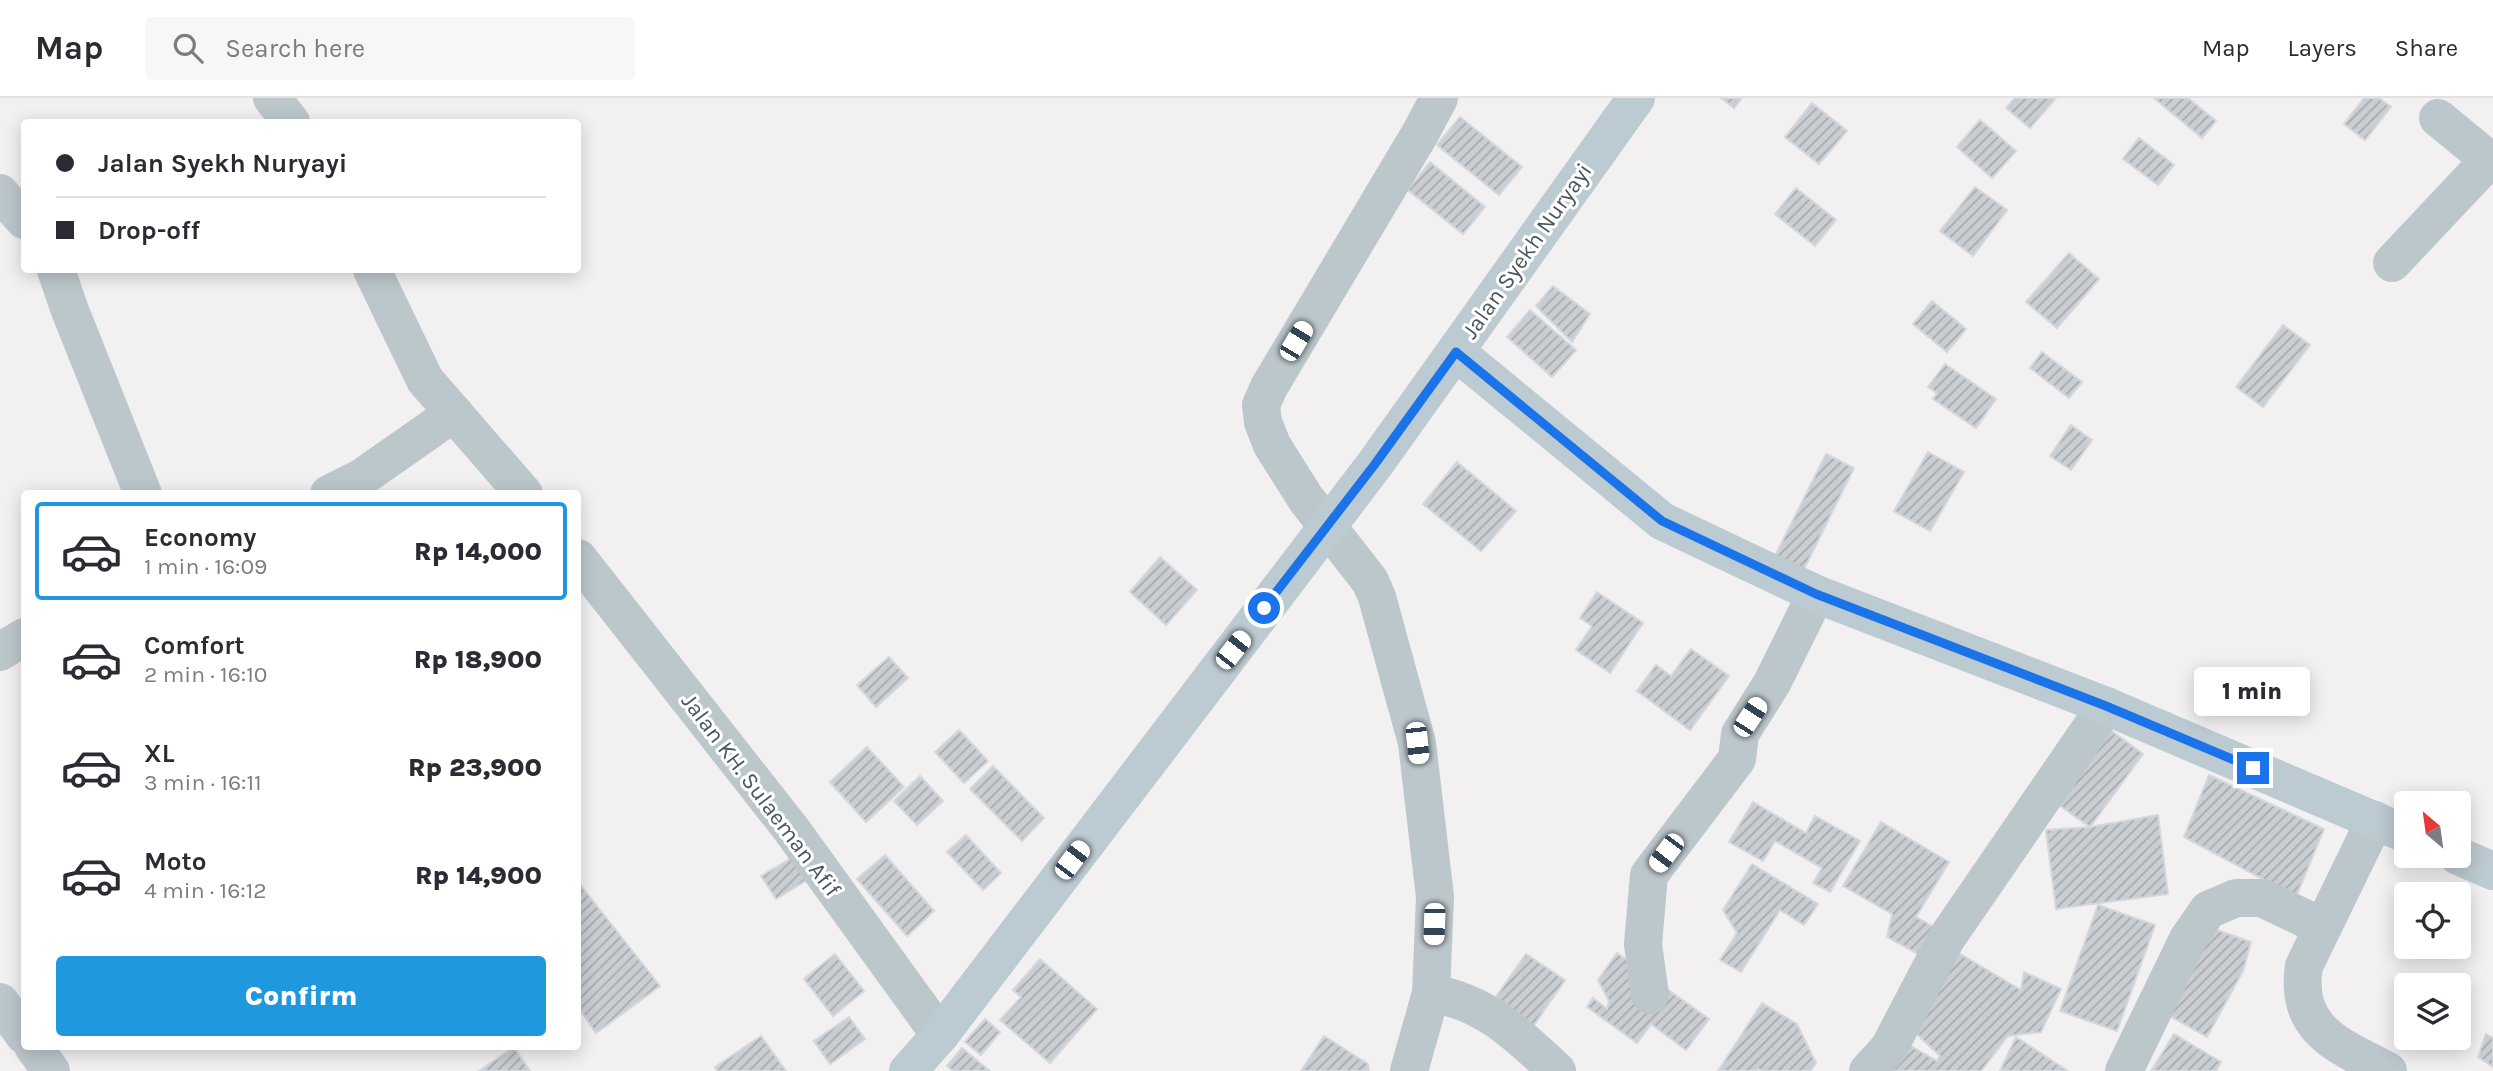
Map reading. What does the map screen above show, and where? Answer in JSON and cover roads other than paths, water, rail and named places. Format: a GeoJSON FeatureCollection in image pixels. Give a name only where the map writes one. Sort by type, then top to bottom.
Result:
{"type":"FeatureCollection","features":[{"type":"Feature","properties":{"kind":"main road","name":"Jalan Syekh Nuryayi"},"geometry":{"type":"LineString","coordinates":[[908,1071],[940,1035],[1375,464],[1636,98]]}},
{"type":"Feature","properties":{"kind":"main road"},"geometry":{"type":"LineString","coordinates":[[1456,352],[1662,521],[1816,594],[2106,706],[2391,827]]}},
{"type":"Feature","properties":{"kind":"main road"},"geometry":{"type":"LineString","coordinates":[[2471,862],[2493,871]]}},
{"type":"Feature","properties":{"kind":"street"},"geometry":{"type":"LineString","coordinates":[[272,98],[289,119]]}},
{"type":"Feature","properties":{"kind":"street"},"geometry":{"type":"LineString","coordinates":[[1409,1071],[1456,1000],[1435,897],[1417,743],[1377,597],[1370,581],[1333,519],[1306,499],[1272,445],[1263,422],[1261,405],[1269,387],[1439,98]]}},
{"type":"Feature","properties":{"kind":"street"},"geometry":{"type":"LineString","coordinates":[[2392,263],[2491,161],[2438,118]]}},
{"type":"Feature","properties":{"kind":"street"},"geometry":{"type":"LineString","coordinates":[[0,192],[21,216]]}},
{"type":"Feature","properties":{"kind":"street"},"geometry":{"type":"LineString","coordinates":[[57,273],[141,490]]}},
{"type":"Feature","properties":{"kind":"street"},"geometry":{"type":"LineString","coordinates":[[373,273],[425,380],[521,490]]}},
{"type":"Feature","properties":{"kind":"street"},"geometry":{"type":"LineString","coordinates":[[337,490],[360,478],[454,413]]}},
{"type":"Feature","properties":{"kind":"street","name":"Jalan KH. Sulaeman Afif"},"geometry":{"type":"LineString","coordinates":[[581,562],[790,829],[940,1035]]}},
{"type":"Feature","properties":{"kind":"street"},"geometry":{"type":"LineString","coordinates":[[1650,995],[1643,944],[1649,875],[1737,759],[1740,733],[1772,683],[1816,594]]}},
{"type":"Feature","properties":{"kind":"street"},"geometry":{"type":"LineString","coordinates":[[0,652],[21,640]]}},
{"type":"Feature","properties":{"kind":"street"},"geometry":{"type":"LineString","coordinates":[[1868,1071],[1889,1048],[1946,939],[2106,706]]}},
{"type":"Feature","properties":{"kind":"street"},"geometry":{"type":"LineString","coordinates":[[2388,1071],[2328,1057],[2322,1034],[2310,1017],[2302,990],[2304,966],[2323,927],[2391,827]]}},
{"type":"Feature","properties":{"kind":"street"},"geometry":{"type":"LineString","coordinates":[[2123,1071],[2188,939],[2208,910],[2236,898],[2262,898],[2323,927]]}},
{"type":"Feature","properties":{"kind":"street"},"geometry":{"type":"LineString","coordinates":[[1456,1000],[1505,1024],[1557,1071]]}},
{"type":"Feature","properties":{"kind":"street"},"geometry":{"type":"LineString","coordinates":[[0,1002],[21,1031]]}},
{"type":"Feature","properties":{"kind":"street"},"geometry":{"type":"LineString","coordinates":[[36,1050],[51,1071]]}}]}
